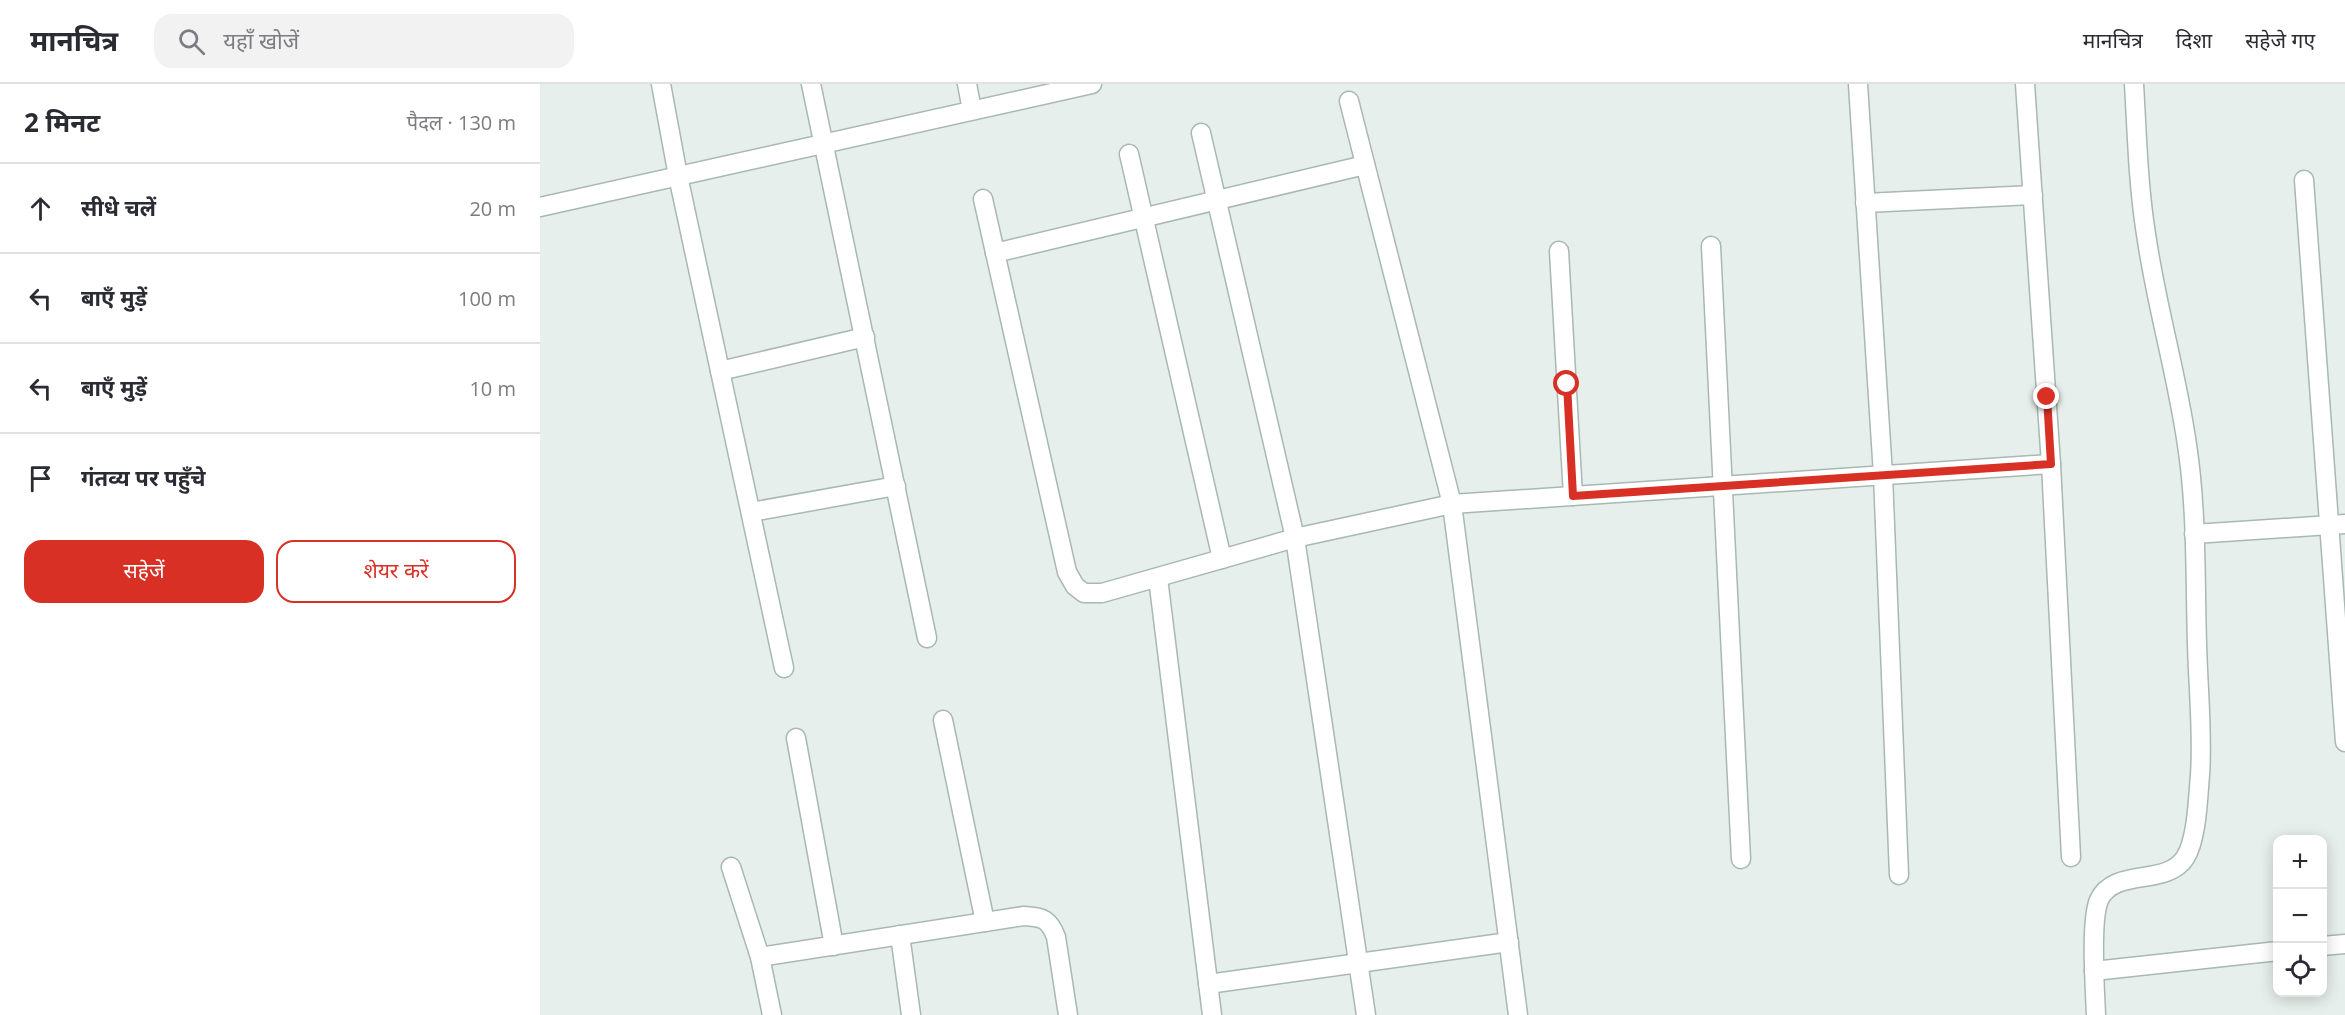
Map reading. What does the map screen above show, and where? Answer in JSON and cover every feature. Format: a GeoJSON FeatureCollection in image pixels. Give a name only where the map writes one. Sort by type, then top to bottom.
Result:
{"type":"FeatureCollection","features":[{"type":"Feature","properties":{"kind":"street"},"geometry":{"type":"LineString","coordinates":[[661,84],[678,176],[784,668]]}},
{"type":"Feature","properties":{"kind":"street"},"geometry":{"type":"LineString","coordinates":[[811,84],[927,638]]}},
{"type":"Feature","properties":{"kind":"street"},"geometry":{"type":"LineString","coordinates":[[967,84],[972,110]]}},
{"type":"Feature","properties":{"kind":"street"},"geometry":{"type":"LineString","coordinates":[[540,207],[1092,84]]}},
{"type":"Feature","properties":{"kind":"street"},"geometry":{"type":"LineString","coordinates":[[1858,84],[1883,475],[1899,875]]}},
{"type":"Feature","properties":{"kind":"street"},"geometry":{"type":"LineString","coordinates":[[2025,84],[2051,464],[2071,857]]}},
{"type":"Feature","properties":{"kind":"street"},"geometry":{"type":"LineString","coordinates":[[2096,1015],[2094,971],[2098,901],[2106,890],[2118,883],[2174,869],[2185,859],[2190,846],[2200,772],[2194,534],[2188,446],[2146,235],[2134,84]]}},
{"type":"Feature","properties":{"kind":"street"},"geometry":{"type":"LineString","coordinates":[[1349,101],[1452,504],[1518,1015]]}},
{"type":"Feature","properties":{"kind":"street"},"geometry":{"type":"LineString","coordinates":[[1201,134],[1295,538],[1366,1015]]}},
{"type":"Feature","properties":{"kind":"street"},"geometry":{"type":"LineString","coordinates":[[1129,153],[1222,559]]}},
{"type":"Feature","properties":{"kind":"street"},"geometry":{"type":"LineString","coordinates":[[995,253],[1365,165]]}},
{"type":"Feature","properties":{"kind":"street"},"geometry":{"type":"LineString","coordinates":[[2304,180],[2337,525],[2345,742]]}},
{"type":"Feature","properties":{"kind":"street"},"geometry":{"type":"LineString","coordinates":[[1865,203],[2033,195]]}},
{"type":"Feature","properties":{"kind":"street"},"geometry":{"type":"LineString","coordinates":[[982,199],[1067,572],[1075,586],[1084,593],[1102,593],[1295,538],[1452,504],[2051,464]]}},
{"type":"Feature","properties":{"kind":"street"},"geometry":{"type":"LineString","coordinates":[[1711,246],[1741,859]]}},
{"type":"Feature","properties":{"kind":"street"},"geometry":{"type":"LineString","coordinates":[[1559,251],[1573,496]]}},
{"type":"Feature","properties":{"kind":"street"},"geometry":{"type":"LineString","coordinates":[[720,371],[865,337]]}},
{"type":"Feature","properties":{"kind":"street"},"geometry":{"type":"LineString","coordinates":[[751,512],[896,486]]}},
{"type":"Feature","properties":{"kind":"street"},"geometry":{"type":"LineString","coordinates":[[2194,534],[2337,525]]}},
{"type":"Feature","properties":{"kind":"street"},"geometry":{"type":"LineString","coordinates":[[1158,578],[1212,1015]]}},
{"type":"Feature","properties":{"kind":"street"},"geometry":{"type":"LineString","coordinates":[[943,720],[985,922]]}},
{"type":"Feature","properties":{"kind":"street"},"geometry":{"type":"LineString","coordinates":[[796,738],[834,946]]}},
{"type":"Feature","properties":{"kind":"street"},"geometry":{"type":"LineString","coordinates":[[731,867],[760,957],[772,1015]]}},
{"type":"Feature","properties":{"kind":"street"},"geometry":{"type":"LineString","coordinates":[[760,957],[1024,916],[1041,917],[1052,926],[1056,937],[1068,1015]]}},
{"type":"Feature","properties":{"kind":"street"},"geometry":{"type":"LineString","coordinates":[[900,935],[910,1015]]}},
{"type":"Feature","properties":{"kind":"street"},"geometry":{"type":"LineString","coordinates":[[1208,984],[1509,942]]}},
{"type":"Feature","properties":{"kind":"street"},"geometry":{"type":"LineString","coordinates":[[2327,946],[2345,944]]}},
{"type":"Feature","properties":{"kind":"street"},"geometry":{"type":"LineString","coordinates":[[2094,971],[2273,951]]}},
{"type":"Feature","properties":{"kind":"route"},"geometry":{"type":"LineString","coordinates":[[1567,384],[1573,496],[2051,464],[2047,397]]}}]}
